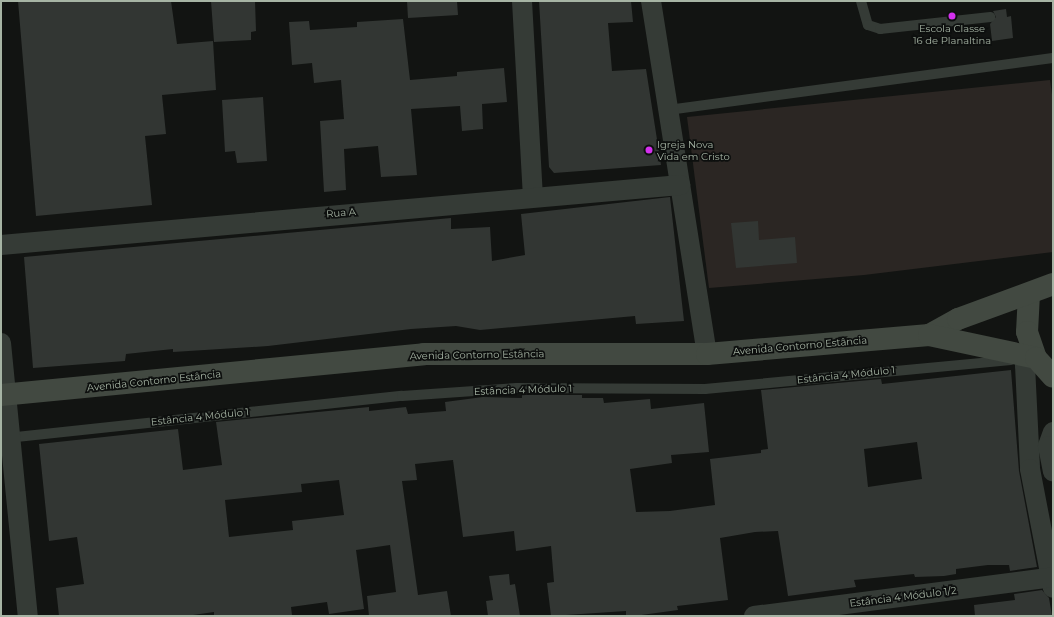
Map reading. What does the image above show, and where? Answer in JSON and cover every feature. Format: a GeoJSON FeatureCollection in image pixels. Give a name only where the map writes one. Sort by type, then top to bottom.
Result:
{"type":"FeatureCollection","features":[{"type":"Feature","properties":{"kind":"street"},"geometry":{"type":"LineString","coordinates":[[522,1],[533,196]]}},
{"type":"Feature","properties":{"kind":"street"},"geometry":{"type":"LineString","coordinates":[[651,1],[707,354]]}},
{"type":"Feature","properties":{"kind":"street","name":"Rua A"},"geometry":{"type":"LineString","coordinates":[[1,245],[533,196],[680,185]]}},
{"type":"Feature","properties":{"kind":"street","name":"Avenida Contorno Estância"},"geometry":{"type":"LineString","coordinates":[[929,335],[958,319],[1053,284]]}},
{"type":"Feature","properties":{"kind":"street"},"geometry":{"type":"LineString","coordinates":[[1029,294],[1027,332],[1036,358],[1053,377]]}},
{"type":"Feature","properties":{"kind":"street","name":"Avenida Contorno Estância"},"geometry":{"type":"LineString","coordinates":[[3,395],[424,354],[707,354],[929,335],[1036,358]]}},
{"type":"Feature","properties":{"kind":"street"},"geometry":{"type":"LineString","coordinates":[[1,343],[6,438],[28,616]]}},
{"type":"Feature","properties":{"kind":"street"},"geometry":{"type":"LineString","coordinates":[[1036,358],[1025,365],[1030,469],[1052,581]]}},
{"type":"Feature","properties":{"kind":"street"},"geometry":{"type":"LineString","coordinates":[[1053,432],[1048,446],[1053,472]]}},
{"type":"Feature","properties":{"kind":"street","name":"Estância 4 Módulo 1/2"},"geometry":{"type":"LineString","coordinates":[[754,616],[1052,581]]}},
{"type":"Feature","properties":{"kind":"lane"},"geometry":{"type":"LineString","coordinates":[[861,1],[868,25],[880,29],[990,17]]}},
{"type":"Feature","properties":{"kind":"lane"},"geometry":{"type":"LineString","coordinates":[[668,110],[1053,58]]}},
{"type":"Feature","properties":{"kind":"lane","name":"Estância 4 Módulo 1"},"geometry":{"type":"LineString","coordinates":[[6,438],[410,395],[517,388],[705,389],[1036,358]]}},
{"type":"Feature","properties":{"kind":"shaded area"},"geometry":{"type":"Polygon","coordinates":[[[1050,80],[1053,102],[1053,252],[864,275],[709,288],[687,117],[1050,80]]]}},
{"type":"Feature","properties":{"kind":"building"},"geometry":{"type":"Polygon","coordinates":[[[18,1],[171,1],[177,44],[213,41],[216,90],[162,95],[166,134],[145,136],[152,205],[36,216],[18,1]]]}},
{"type":"Feature","properties":{"kind":"building"},"geometry":{"type":"Polygon","coordinates":[[[211,1],[255,1],[256,31],[251,32],[251,40],[214,42],[211,1]]]}},
{"type":"Feature","properties":{"kind":"building"},"geometry":{"type":"Polygon","coordinates":[[[407,1],[457,1],[458,15],[408,18],[407,1]]]}},
{"type":"Feature","properties":{"kind":"building"},"geometry":{"type":"Polygon","coordinates":[[[539,1],[631,1],[633,22],[608,23],[612,71],[646,69],[661,165],[554,173],[549,167],[539,1]]]}},
{"type":"Feature","properties":{"kind":"building"},"geometry":{"type":"Polygon","coordinates":[[[1006,9],[1007,17],[1011,16],[1013,38],[992,41],[990,24],[996,17],[993,11],[1006,9]]]}},
{"type":"Feature","properties":{"kind":"building"},"geometry":{"type":"Polygon","coordinates":[[[403,19],[410,80],[457,76],[457,72],[504,68],[507,102],[482,104],[483,129],[462,131],[460,106],[411,109],[417,175],[381,177],[378,146],[344,149],[346,190],[324,192],[320,121],[344,119],[341,80],[314,83],[312,63],[292,65],[289,22],[309,21],[310,30],[357,27],[357,22],[403,19]]]}},
{"type":"Feature","properties":{"kind":"building"},"geometry":{"type":"Polygon","coordinates":[[[263,97],[267,161],[237,163],[235,151],[225,152],[222,100],[263,97]]]}},
{"type":"Feature","properties":{"kind":"building"},"geometry":{"type":"Polygon","coordinates":[[[670,197],[684,321],[636,324],[635,316],[480,330],[456,326],[411,329],[268,346],[173,352],[173,349],[126,354],[125,361],[33,368],[24,257],[451,218],[451,229],[490,227],[492,261],[525,255],[521,214],[670,197]]]}},
{"type":"Feature","properties":{"kind":"building"},"geometry":{"type":"Polygon","coordinates":[[[758,221],[759,240],[795,237],[797,263],[736,268],[731,223],[758,221]]]}},
{"type":"Feature","properties":{"kind":"building"},"geometry":{"type":"Polygon","coordinates":[[[1011,370],[1019,471],[1037,567],[1010,571],[1009,565],[988,565],[956,569],[956,574],[944,576],[915,577],[914,574],[854,580],[856,587],[788,596],[778,531],[755,532],[720,538],[728,600],[677,606],[678,610],[634,616],[626,616],[626,611],[551,616],[547,583],[554,582],[551,546],[516,551],[514,531],[463,537],[453,460],[415,464],[417,480],[402,481],[418,595],[447,591],[451,616],[369,616],[367,596],[396,592],[390,545],[356,550],[364,609],[329,614],[327,602],[291,607],[292,615],[282,616],[214,616],[214,612],[186,616],[59,616],[56,588],[84,584],[77,537],[49,541],[39,444],[178,429],[183,470],[222,465],[216,422],[369,407],[369,411],[406,407],[408,414],[446,411],[445,402],[483,397],[522,398],[522,395],[582,395],[582,398],[603,398],[604,403],[650,399],[651,409],[704,403],[709,452],[671,455],[672,463],[630,469],[636,512],[670,511],[715,505],[710,459],[761,453],[761,450],[768,449],[761,390],[881,379],[882,384],[1011,370]],[[917,442],[864,449],[868,487],[922,479],[917,442]],[[339,480],[301,484],[302,492],[225,500],[229,537],[293,530],[292,521],[344,515],[339,480]]]}},
{"type":"Feature","properties":{"kind":"building"},"geometry":{"type":"Polygon","coordinates":[[[509,574],[510,585],[515,584],[520,616],[488,616],[486,601],[493,600],[489,576],[509,574]]]}},
{"type":"Feature","properties":{"kind":"building"},"geometry":{"type":"Polygon","coordinates":[[[1042,590],[1049,598],[1052,616],[975,616],[974,605],[1015,600],[1014,594],[1042,590]]]}},
{"type":"Feature","properties":{"kind":"place","name":"Escola Classe 16 de Planaltina"},"geometry":{"type":"Point","coordinates":[952,16]}},
{"type":"Feature","properties":{"kind":"place","name":"Igreja Nova Vida em Cristo"},"geometry":{"type":"Point","coordinates":[649,150]}}]}
